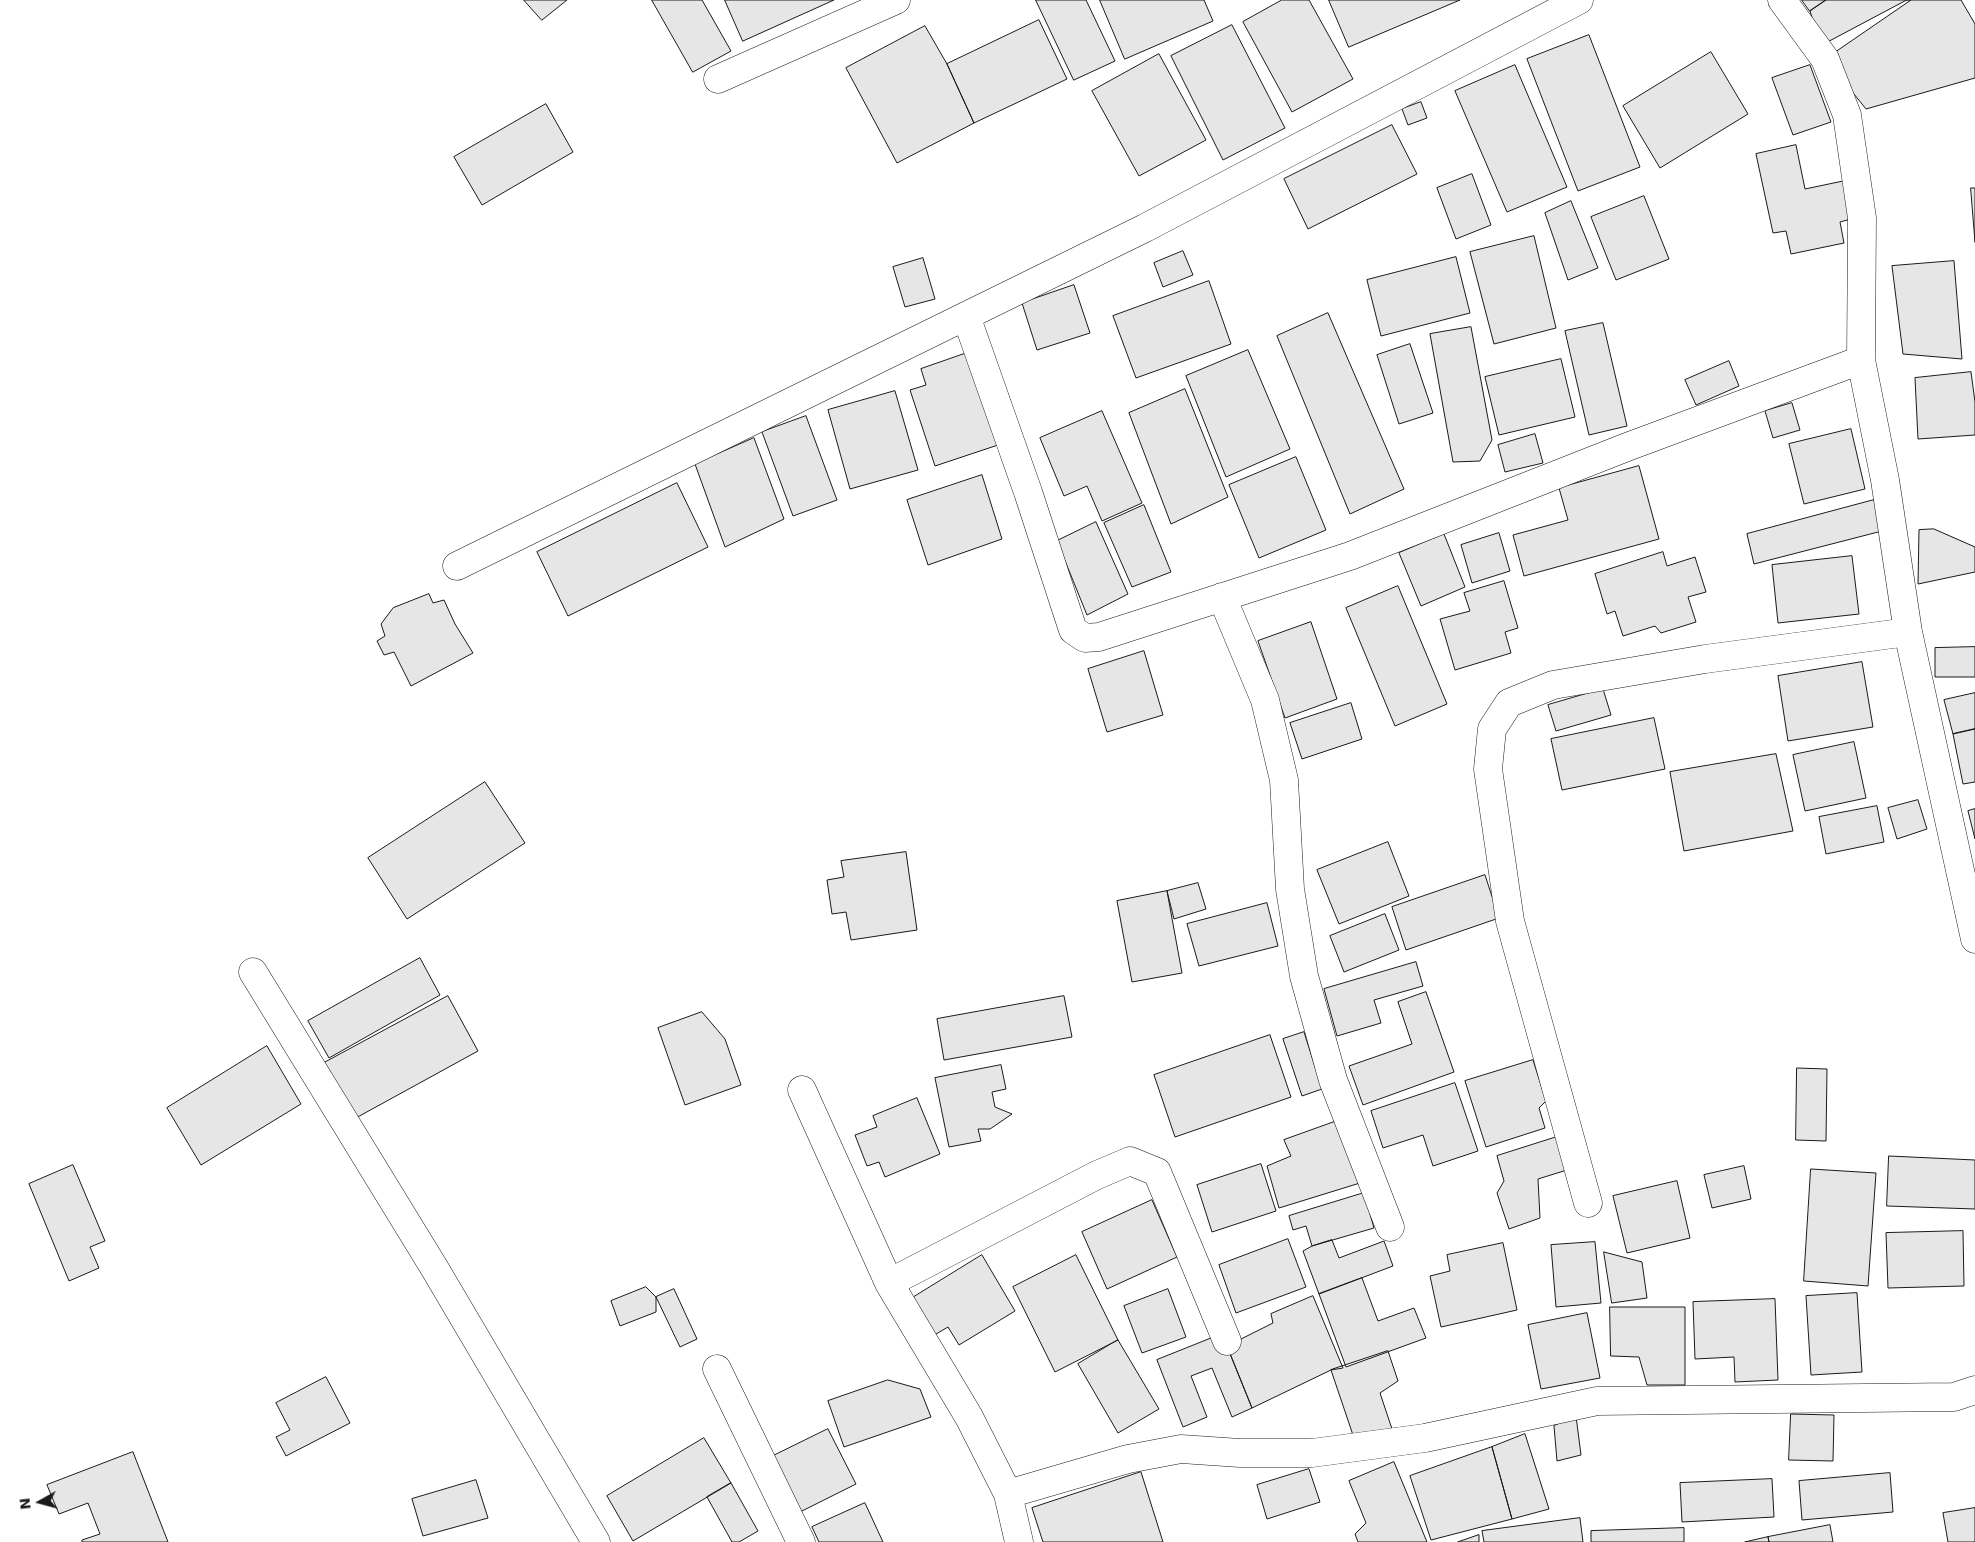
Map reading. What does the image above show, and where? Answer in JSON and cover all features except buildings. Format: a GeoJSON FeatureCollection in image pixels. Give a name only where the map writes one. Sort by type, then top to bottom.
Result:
{"type":"FeatureCollection","features":[{"type":"Feature","properties":{"kind":"street"},"geometry":{"type":"LineString","coordinates":[[718,79],[896,0]]}},
{"type":"Feature","properties":{"kind":"street"},"geometry":{"type":"LineString","coordinates":[[457,566],[1146,228],[1580,0]]}},
{"type":"Feature","properties":{"kind":"street"},"geometry":{"type":"LineString","coordinates":[[1782,0],[1825,59],[1847,115],[1862,218],[1861,360],[1885,480],[1908,632],[1975,940]]}},
{"type":"Feature","properties":{"kind":"street"},"geometry":{"type":"LineString","coordinates":[[966,316],[1028,492],[1073,630],[1085,638],[1099,636],[1350,556],[1627,447],[1861,360]]}},
{"type":"Feature","properties":{"kind":"street"},"geometry":{"type":"LineString","coordinates":[[1222,597],[1266,700],[1284,780],[1290,889],[1304,976],[1333,1080],[1390,1227]]}},
{"type":"Feature","properties":{"kind":"street"},"geometry":{"type":"LineString","coordinates":[[1588,1203],[1510,921],[1488,769],[1492,730],[1509,703],[1553,685],[1705,659],[1908,632]]}},
{"type":"Feature","properties":{"kind":"street"},"geometry":{"type":"LineString","coordinates":[[253,972],[435,1269],[596,1542]]}},
{"type":"Feature","properties":{"kind":"street"},"geometry":{"type":"LineString","coordinates":[[802,1090],[889,1283],[969,1417],[1008,1494],[1019,1542]]}},
{"type":"Feature","properties":{"kind":"street"},"geometry":{"type":"LineString","coordinates":[[889,1283],[1097,1175],[1130,1161],[1157,1172],[1227,1341]]}},
{"type":"Feature","properties":{"kind":"street"},"geometry":{"type":"LineString","coordinates":[[717,1369],[801,1542]]}},
{"type":"Feature","properties":{"kind":"street"},"geometry":{"type":"LineString","coordinates":[[1008,1494],[1128,1459],[1181,1448],[1240,1453],[1312,1453],[1426,1438],[1597,1401],[1954,1397],[1975,1390]]}}]}
